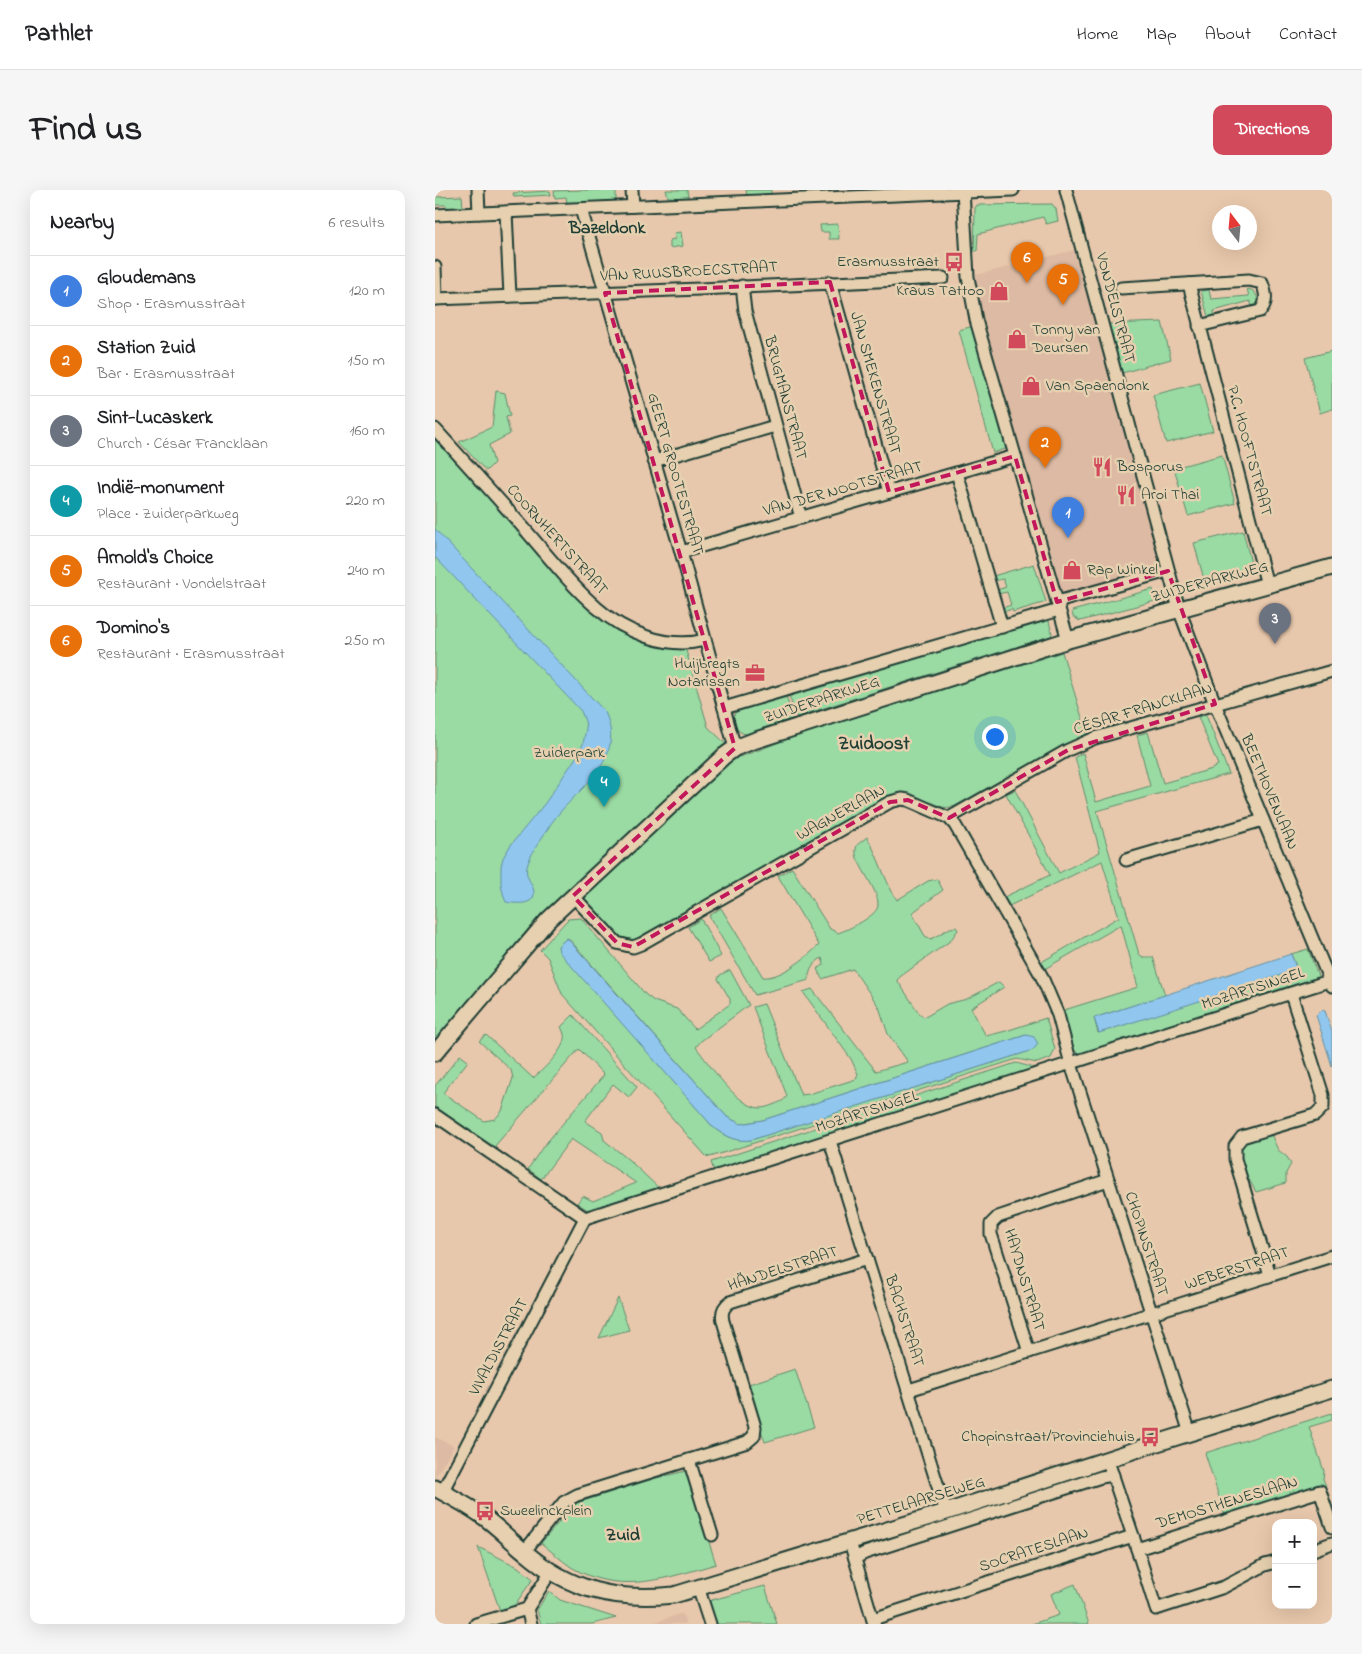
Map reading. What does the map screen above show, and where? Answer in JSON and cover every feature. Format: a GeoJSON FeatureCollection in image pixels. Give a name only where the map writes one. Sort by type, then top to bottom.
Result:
{"type":"FeatureCollection","features":[{"type":"Feature","properties":{"kind":"street"},"geometry":{"type":"LineString","coordinates":[[478,190],[479,213]]}},
{"type":"Feature","properties":{"kind":"street"},"geometry":{"type":"LineString","coordinates":[[632,190],[633,206]]}},
{"type":"Feature","properties":{"kind":"street"},"geometry":{"type":"LineString","coordinates":[[435,215],[581,209],[786,195],[1013,190]]}},
{"type":"Feature","properties":{"kind":"street","name":"VONDELSTRAAT"},"geometry":{"type":"LineString","coordinates":[[1066,190],[1179,609]]}},
{"type":"Feature","properties":{"kind":"street"},"geometry":{"type":"LineString","coordinates":[[963,191],[968,277],[976,320],[1067,640]]}},
{"type":"Feature","properties":{"kind":"street","name":"GEERT GROOTESTRAAT"},"geometry":{"type":"LineString","coordinates":[[581,209],[681,552],[735,748]]}},
{"type":"Feature","properties":{"kind":"street"},"geometry":{"type":"LineString","coordinates":[[506,212],[511,296]]}},
{"type":"Feature","properties":{"kind":"street"},"geometry":{"type":"LineString","coordinates":[[435,267],[436,299]]}},
{"type":"Feature","properties":{"kind":"street","name":"VAN RUUSBROECSTRAAT"},"geometry":{"type":"LineString","coordinates":[[436,299],[943,278]]}},
{"type":"Feature","properties":{"kind":"street"},"geometry":{"type":"LineString","coordinates":[[1121,288],[1249,280],[1263,283],[1266,294],[1265,305],[1260,311],[1199,326]]}},
{"type":"Feature","properties":{"kind":"street","name":"JAN SMEKENSTRAAT"},"geometry":{"type":"LineString","coordinates":[[829,282],[889,492]]}},
{"type":"Feature","properties":{"kind":"street","name":"P.C. HOOFTSTRAAT"},"geometry":{"type":"LineString","coordinates":[[1189,284],[1267,585]]}},
{"type":"Feature","properties":{"kind":"street","name":"BRUGMANSTRAAT"},"geometry":{"type":"LineString","coordinates":[[742,286],[745,311],[801,518]]}},
{"type":"Feature","properties":{"kind":"street"},"geometry":{"type":"LineString","coordinates":[[654,461],[775,426]]}},
{"type":"Feature","properties":{"kind":"street","name":"COORNHERTSTRAAT"},"geometry":{"type":"LineString","coordinates":[[435,429],[595,607],[634,632],[656,639],[669,642],[705,640]]}},
{"type":"Feature","properties":{"kind":"street","name":"VAN DER NOOTSTRAAT"},"geometry":{"type":"LineString","coordinates":[[681,552],[1015,456]]}},
{"type":"Feature","properties":{"kind":"street"},"geometry":{"type":"LineString","coordinates":[[957,473],[1002,627]]}},
{"type":"Feature","properties":{"kind":"street","name":"ZUIDERPARKWEG"},"geometry":{"type":"LineString","coordinates":[[435,1053],[548,920],[735,748],[1067,640],[1332,567]]}},
{"type":"Feature","properties":{"kind":"street","name":"ZUIDERPARKWEG"},"geometry":{"type":"LineString","coordinates":[[724,708],[1002,627],[1058,606],[1169,571]]}},
{"type":"Feature","properties":{"kind":"street","name":"BEETHOVENLAAN"},"geometry":{"type":"LineString","coordinates":[[1179,609],[1215,704],[1331,982]]}},
{"type":"Feature","properties":{"kind":"street","name":"CÉSAR FRANCKLAAN"},"geometry":{"type":"LineString","coordinates":[[949,818],[1068,750],[1095,738],[1332,672]]}},
{"type":"Feature","properties":{"kind":"street","name":"WAGNERLAAN"},"geometry":{"type":"LineString","coordinates":[[573,896],[617,943],[633,947],[890,802],[902,799],[908,800],[949,818]]}},
{"type":"Feature","properties":{"kind":"street"},"geometry":{"type":"LineString","coordinates":[[949,818],[955,825],[1041,975],[1058,1015],[1071,1064]]}},
{"type":"Feature","properties":{"kind":"street"},"geometry":{"type":"LineString","coordinates":[[1126,860],[1263,820]]}},
{"type":"Feature","properties":{"kind":"street","name":"MOZARTSINGEL"},"geometry":{"type":"LineString","coordinates":[[585,1218],[1331,982]]}},
{"type":"Feature","properties":{"kind":"street"},"geometry":{"type":"LineString","coordinates":[[1270,1275],[1235,1159],[1235,1146],[1242,1137],[1315,1115],[1323,1107],[1323,1095],[1291,994]]}},
{"type":"Feature","properties":{"kind":"street","name":"CHOPINSTRAAT"},"geometry":{"type":"LineString","coordinates":[[1071,1064],[1189,1433]]}},
{"type":"Feature","properties":{"kind":"street"},"geometry":{"type":"LineString","coordinates":[[435,1115],[585,1218]]}},
{"type":"Feature","properties":{"kind":"street","name":"BACHSTRAAT"},"geometry":{"type":"LineString","coordinates":[[830,1140],[946,1512]]}},
{"type":"Feature","properties":{"kind":"street","name":"HAYDNSTRAAT"},"geometry":{"type":"LineString","coordinates":[[1029,1352],[991,1234],[991,1224],[999,1217],[1108,1180]]}},
{"type":"Feature","properties":{"kind":"street","name":"VIVALDISTRAAT"},"geometry":{"type":"LineString","coordinates":[[438,1490],[585,1218]]}},
{"type":"Feature","properties":{"kind":"street","name":"WEBERSTRAAT"},"geometry":{"type":"LineString","coordinates":[[909,1390],[1332,1256]]}},
{"type":"Feature","properties":{"kind":"street","name":"HÄNDELSTRAAT"},"geometry":{"type":"LineString","coordinates":[[689,1460],[747,1442],[754,1436],[755,1427],[721,1315],[725,1305],[867,1259]]}},
{"type":"Feature","properties":{"kind":"street","name":"PETTELAARSEWEG"},"geometry":{"type":"LineString","coordinates":[[438,1490],[462,1514],[551,1571],[591,1590],[621,1597],[648,1598],[674,1595],[850,1542],[1332,1389]]}},
{"type":"Feature","properties":{"kind":"street"},"geometry":{"type":"LineString","coordinates":[[524,1552],[564,1502],[577,1495],[689,1460],[712,1535]]}},
{"type":"Feature","properties":{"kind":"street"},"geometry":{"type":"LineString","coordinates":[[1108,1461],[1156,1609],[1224,1587],[1272,1563]]}},
{"type":"Feature","properties":{"kind":"street","name":"PETTELAARSEWEG"},"geometry":{"type":"LineString","coordinates":[[855,1558],[884,1547],[1113,1475]]}},
{"type":"Feature","properties":{"kind":"street","name":"DEMOSTHENESLAAN"},"geometry":{"type":"LineString","coordinates":[[1137,1549],[1320,1491],[1332,1527]]}},
{"type":"Feature","properties":{"kind":"street","name":"SOCRATESLAAN"},"geometry":{"type":"LineString","coordinates":[[874,1621],[1133,1536]]}},
{"type":"Feature","properties":{"kind":"street"},"geometry":{"type":"LineString","coordinates":[[850,1542],[874,1621]]}},
{"type":"Feature","properties":{"kind":"street"},"geometry":{"type":"LineString","coordinates":[[1317,1549],[1332,1543]]}},
{"type":"Feature","properties":{"kind":"street"},"geometry":{"type":"LineString","coordinates":[[477,1624],[527,1609],[551,1571]]}},
{"type":"Feature","properties":{"kind":"street"},"geometry":{"type":"LineString","coordinates":[[698,1587],[709,1624]]}},
{"type":"Feature","properties":{"kind":"street"},"geometry":{"type":"LineString","coordinates":[[527,1609],[531,1624]]}},
{"type":"Feature","properties":{"kind":"highlighted area"},"geometry":{"type":"Polygon","coordinates":[[[830,282],[889,492],[1015,456],[1057,602],[1168,571],[1215,704],[1068,750],[949,818],[908,800],[890,802],[633,947],[617,943],[573,896],[735,748],[605,293],[830,282]]]}},
{"type":"Feature","properties":{"kind":"shaded area"},"geometry":{"type":"Polygon","coordinates":[[[1082,248],[1168,571],[1057,602],[968,277],[1082,248]]]}},
{"type":"Feature","properties":{"kind":"shaded area"},"geometry":{"type":"Polygon","coordinates":[[[435,1437],[454,1446],[435,1477],[435,1437]]]}},
{"type":"Feature","properties":{"kind":"shaded area"},"geometry":{"type":"Polygon","coordinates":[[[682,1613],[686,1624],[650,1624],[682,1613]]]}},
{"type":"Feature","properties":{"kind":"green space"},"geometry":{"type":"Polygon","coordinates":[[[616,190],[616,201],[567,203],[566,197],[555,198],[554,191],[616,190]]]}},
{"type":"Feature","properties":{"kind":"green space"},"geometry":{"type":"Polygon","coordinates":[[[666,190],[687,190],[688,198],[668,197],[666,190]]]}},
{"type":"Feature","properties":{"kind":"green space"},"geometry":{"type":"Polygon","coordinates":[[[746,190],[771,190],[771,195],[747,196],[746,190]]]}},
{"type":"Feature","properties":{"kind":"green space"},"geometry":{"type":"Polygon","coordinates":[[[550,191],[551,195],[514,197],[513,193],[550,191]]]}},
{"type":"Feature","properties":{"kind":"green space"},"geometry":{"type":"Polygon","coordinates":[[[462,196],[463,208],[435,205],[435,197],[462,196]]]}},
{"type":"Feature","properties":{"kind":"green space"},"geometry":{"type":"Polygon","coordinates":[[[1052,204],[1056,209],[1058,221],[1046,224],[1043,217],[978,234],[977,251],[974,251],[975,208],[977,205],[1052,204]]]}},
{"type":"Feature","properties":{"kind":"green space"},"geometry":{"type":"Polygon","coordinates":[[[838,224],[839,239],[829,239],[829,232],[821,232],[820,225],[838,224]]]}},
{"type":"Feature","properties":{"kind":"green space"},"geometry":{"type":"Polygon","coordinates":[[[681,232],[683,246],[670,248],[670,240],[675,239],[674,233],[681,232]]]}},
{"type":"Feature","properties":{"kind":"green space"},"geometry":{"type":"Polygon","coordinates":[[[1247,289],[1255,293],[1259,302],[1257,307],[1253,308],[1250,301],[1214,311],[1215,319],[1209,320],[1201,291],[1209,290],[1211,299],[1249,296],[1247,289]]]}},
{"type":"Feature","properties":{"kind":"green space"},"geometry":{"type":"Polygon","coordinates":[[[1162,322],[1171,359],[1122,373],[1109,324],[1162,322]]]}},
{"type":"Feature","properties":{"kind":"green space"},"geometry":{"type":"Polygon","coordinates":[[[977,325],[1011,447],[993,453],[959,330],[977,325]]]}},
{"type":"Feature","properties":{"kind":"green space"},"geometry":{"type":"Polygon","coordinates":[[[1332,351],[1332,409],[1320,413],[1305,358],[1332,351]]]}},
{"type":"Feature","properties":{"kind":"green space"},"geometry":{"type":"Polygon","coordinates":[[[1200,383],[1213,431],[1166,443],[1153,395],[1200,383]]]}},
{"type":"Feature","properties":{"kind":"green space"},"geometry":{"type":"Polygon","coordinates":[[[496,391],[505,393],[510,416],[506,417],[510,434],[489,445],[494,463],[486,471],[459,442],[492,427],[496,391]]]}},
{"type":"Feature","properties":{"kind":"green space","name":"Zuiderpark"},"geometry":{"type":"Polygon","coordinates":[[[435,438],[476,483],[475,485],[481,487],[596,613],[685,647],[708,727],[740,757],[801,734],[1062,652],[1087,734],[955,806],[940,807],[914,796],[899,793],[884,798],[634,940],[620,937],[573,886],[542,914],[435,1040],[435,438]]]}},
{"type":"Feature","properties":{"kind":"green space"},"geometry":{"type":"Polygon","coordinates":[[[1222,455],[1235,503],[1188,516],[1174,468],[1222,455]]]}},
{"type":"Feature","properties":{"kind":"green space"},"geometry":{"type":"Polygon","coordinates":[[[1243,531],[1253,571],[1205,583],[1194,543],[1243,531]]]}},
{"type":"Feature","properties":{"kind":"green space"},"geometry":{"type":"Polygon","coordinates":[[[1034,564],[1046,602],[1013,612],[1012,609],[1003,612],[1002,608],[1011,605],[1007,592],[998,594],[997,590],[1006,587],[1003,579],[994,581],[993,576],[1034,564]]]}},
{"type":"Feature","properties":{"kind":"green space"},"geometry":{"type":"Polygon","coordinates":[[[1153,589],[1155,601],[1080,621],[1073,617],[1072,611],[1153,589]]]}},
{"type":"Feature","properties":{"kind":"green space"},"geometry":{"type":"Polygon","coordinates":[[[1045,620],[1049,621],[1052,634],[1050,636],[796,717],[789,695],[1045,620]]]}},
{"type":"Feature","properties":{"kind":"green space"},"geometry":{"type":"Polygon","coordinates":[[[786,696],[793,718],[746,734],[738,730],[733,716],[736,712],[786,696]]]}},
{"type":"Feature","properties":{"kind":"green space"},"geometry":{"type":"Polygon","coordinates":[[[1206,715],[1229,774],[1097,811],[1139,954],[1143,957],[1153,957],[1165,995],[1094,1018],[1098,1033],[1297,969],[1291,954],[1308,949],[1318,976],[1310,983],[1085,1055],[1077,1053],[1061,1011],[1138,987],[1121,925],[1041,971],[1038,964],[1119,917],[1102,861],[1007,907],[1002,898],[1050,875],[1006,794],[1015,790],[1059,873],[1100,852],[1075,757],[1083,753],[1096,802],[1150,786],[1137,735],[1148,732],[1163,783],[1212,769],[1218,765],[1198,717],[1206,715]]]}},
{"type":"Feature","properties":{"kind":"green space"},"geometry":{"type":"Polygon","coordinates":[[[867,837],[897,900],[928,881],[937,879],[943,890],[912,913],[925,936],[931,939],[950,928],[956,927],[958,930],[950,941],[897,980],[919,1013],[924,1017],[927,1016],[947,1004],[967,999],[999,982],[1004,987],[971,1008],[986,1036],[1046,1018],[1055,1049],[1051,1058],[1037,1063],[1017,1059],[710,1157],[706,1156],[562,994],[548,958],[540,950],[568,919],[581,918],[646,995],[654,1001],[677,1009],[695,1029],[730,1004],[730,999],[718,979],[720,975],[730,970],[749,1005],[701,1041],[696,1047],[724,1084],[751,1106],[767,1107],[782,1101],[787,1096],[753,1007],[764,1004],[801,1095],[856,1079],[858,1074],[851,1059],[803,992],[812,989],[876,1071],[908,1062],[888,1034],[879,1007],[853,969],[822,979],[817,969],[824,965],[822,958],[812,967],[809,973],[809,980],[755,995],[709,916],[721,908],[763,977],[777,975],[800,961],[819,945],[778,876],[792,868],[830,929],[838,933],[868,918],[877,909],[878,905],[874,891],[857,858],[857,845],[867,837]],[[568,938],[558,946],[560,952],[714,1128],[722,1134],[736,1139],[751,1140],[1033,1050],[1026,1035],[763,1120],[741,1124],[727,1117],[568,938]]]}},
{"type":"Feature","properties":{"kind":"green space"},"geometry":{"type":"Polygon","coordinates":[[[701,919],[721,956],[709,962],[688,927],[701,919]]]}},
{"type":"Feature","properties":{"kind":"green space"},"geometry":{"type":"Polygon","coordinates":[[[573,1015],[637,1087],[629,1097],[613,1084],[585,1121],[602,1132],[604,1140],[662,1191],[594,1214],[577,1203],[583,1196],[593,1201],[636,1183],[571,1139],[541,1179],[528,1169],[542,1148],[604,1075],[579,1049],[494,1147],[435,1107],[435,1086],[460,1055],[468,1061],[443,1093],[484,1121],[495,1119],[502,1111],[513,1078],[511,1070],[479,1041],[486,1035],[533,1078],[547,1066],[560,1049],[564,1037],[561,1027],[573,1015]]]}},
{"type":"Feature","properties":{"kind":"green space"},"geometry":{"type":"Polygon","coordinates":[[[1016,1063],[1035,1068],[714,1171],[711,1162],[1016,1063]]]}},
{"type":"Feature","properties":{"kind":"green space"},"geometry":{"type":"Polygon","coordinates":[[[1270,1132],[1278,1150],[1287,1157],[1291,1164],[1286,1173],[1286,1183],[1256,1192],[1241,1165],[1239,1145],[1246,1140],[1270,1132]]]}},
{"type":"Feature","properties":{"kind":"green space"},"geometry":{"type":"Polygon","coordinates":[[[618,1298],[629,1330],[599,1338],[618,1298]]]}},
{"type":"Feature","properties":{"kind":"green space"},"geometry":{"type":"Polygon","coordinates":[[[795,1369],[814,1427],[765,1442],[746,1385],[795,1369]]]}},
{"type":"Feature","properties":{"kind":"green space"},"geometry":{"type":"Polygon","coordinates":[[[1332,1413],[1332,1420],[1309,1427],[1324,1471],[1323,1479],[1326,1486],[1226,1519],[1205,1453],[1332,1413]]]}},
{"type":"Feature","properties":{"kind":"green space"},"geometry":{"type":"Polygon","coordinates":[[[686,1471],[716,1564],[643,1582],[607,1581],[589,1576],[571,1567],[541,1543],[577,1503],[656,1478],[686,1471]]]}},
{"type":"Feature","properties":{"kind":"green space"},"geometry":{"type":"Polygon","coordinates":[[[478,1547],[518,1567],[533,1579],[514,1606],[500,1611],[478,1547]]]}},
{"type":"Feature","properties":{"kind":"green space"},"geometry":{"type":"Polygon","coordinates":[[[1075,1584],[1089,1624],[1032,1624],[1059,1615],[1051,1594],[1075,1584]]]}},
{"type":"Feature","properties":{"kind":"green space"},"geometry":{"type":"Polygon","coordinates":[[[765,1586],[777,1624],[715,1624],[708,1601],[765,1586]]]}},
{"type":"Feature","properties":{"kind":"green space"},"geometry":{"type":"Polygon","coordinates":[[[549,1591],[560,1600],[616,1618],[592,1624],[541,1624],[537,1610],[549,1591]]]}},
{"type":"Feature","properties":{"kind":"water"},"geometry":{"type":"Polygon","coordinates":[[[435,529],[605,712],[610,731],[609,748],[603,763],[594,776],[557,816],[530,857],[527,873],[534,894],[530,901],[526,902],[506,902],[501,885],[503,858],[510,846],[546,802],[577,756],[583,744],[586,729],[585,721],[581,711],[435,557],[435,529]]]}},
{"type":"Feature","properties":{"kind":"water"},"geometry":{"type":"Polygon","coordinates":[[[567,938],[727,1117],[741,1124],[763,1120],[1026,1035],[1034,1037],[1038,1044],[1033,1050],[751,1140],[736,1139],[714,1128],[559,952],[558,946],[567,938]]]}},
{"type":"Feature","properties":{"kind":"water"},"geometry":{"type":"Polygon","coordinates":[[[1291,954],[1297,970],[1099,1033],[1094,1018],[1291,954]]]}},
{"type":"Feature","properties":{"kind":"water"},"geometry":{"type":"Polygon","coordinates":[[[1322,1010],[1325,1011],[1332,1032],[1332,1066],[1316,1015],[1322,1010]]]}},
{"type":"Feature","properties":{"kind":"place","name":"Erasmusstraat"},"geometry":{"type":"Point","coordinates":[954,262]}},
{"type":"Feature","properties":{"kind":"place","name":"Domino's"},"geometry":{"type":"Point","coordinates":[1027,283]}},
{"type":"Feature","properties":{"kind":"place","name":"Kraus Tattoo"},"geometry":{"type":"Point","coordinates":[999,291]}},
{"type":"Feature","properties":{"kind":"place","name":"Arnold's Choice"},"geometry":{"type":"Point","coordinates":[1063,305]}},
{"type":"Feature","properties":{"kind":"place","name":"Tonny van Deursen"},"geometry":{"type":"Point","coordinates":[1017,339]}},
{"type":"Feature","properties":{"kind":"place","name":"Van Spaendonk"},"geometry":{"type":"Point","coordinates":[1031,386]}},
{"type":"Feature","properties":{"kind":"place","name":"Bosporus"},"geometry":{"type":"Point","coordinates":[1102,467]}},
{"type":"Feature","properties":{"kind":"place","name":"Station Zuid"},"geometry":{"type":"Point","coordinates":[1045,468]}},
{"type":"Feature","properties":{"kind":"place","name":"Aroi Thai"},"geometry":{"type":"Point","coordinates":[1126,495]}},
{"type":"Feature","properties":{"kind":"place","name":"Gloudemans"},"geometry":{"type":"Point","coordinates":[1068,538]}},
{"type":"Feature","properties":{"kind":"place","name":"Rap Winkel"},"geometry":{"type":"Point","coordinates":[1072,570]}},
{"type":"Feature","properties":{"kind":"place","name":"Sint-Lucaskerk"},"geometry":{"type":"Point","coordinates":[1275,644]}},
{"type":"Feature","properties":{"kind":"place","name":"Huijbregts Notarissen"},"geometry":{"type":"Point","coordinates":[755,673]}},
{"type":"Feature","properties":{"kind":"place","name":"Indië-monument"},"geometry":{"type":"Point","coordinates":[604,807]}},
{"type":"Feature","properties":{"kind":"place","name":"Chopinstraat/Provinciehuis"},"geometry":{"type":"Point","coordinates":[1150,1437]}},
{"type":"Feature","properties":{"kind":"place","name":"Sweelinckplein"},"geometry":{"type":"Point","coordinates":[485,1511]}},
{"type":"Feature","properties":{"kind":"district","name":"Bazeldonk"},"geometry":{"type":"Point","coordinates":[607,229]}},
{"type":"Feature","properties":{"kind":"district","name":"Zuidoost"},"geometry":{"type":"Point","coordinates":[874,744]}},
{"type":"Feature","properties":{"kind":"district","name":"Zuid"},"geometry":{"type":"Point","coordinates":[623,1536]}}]}
